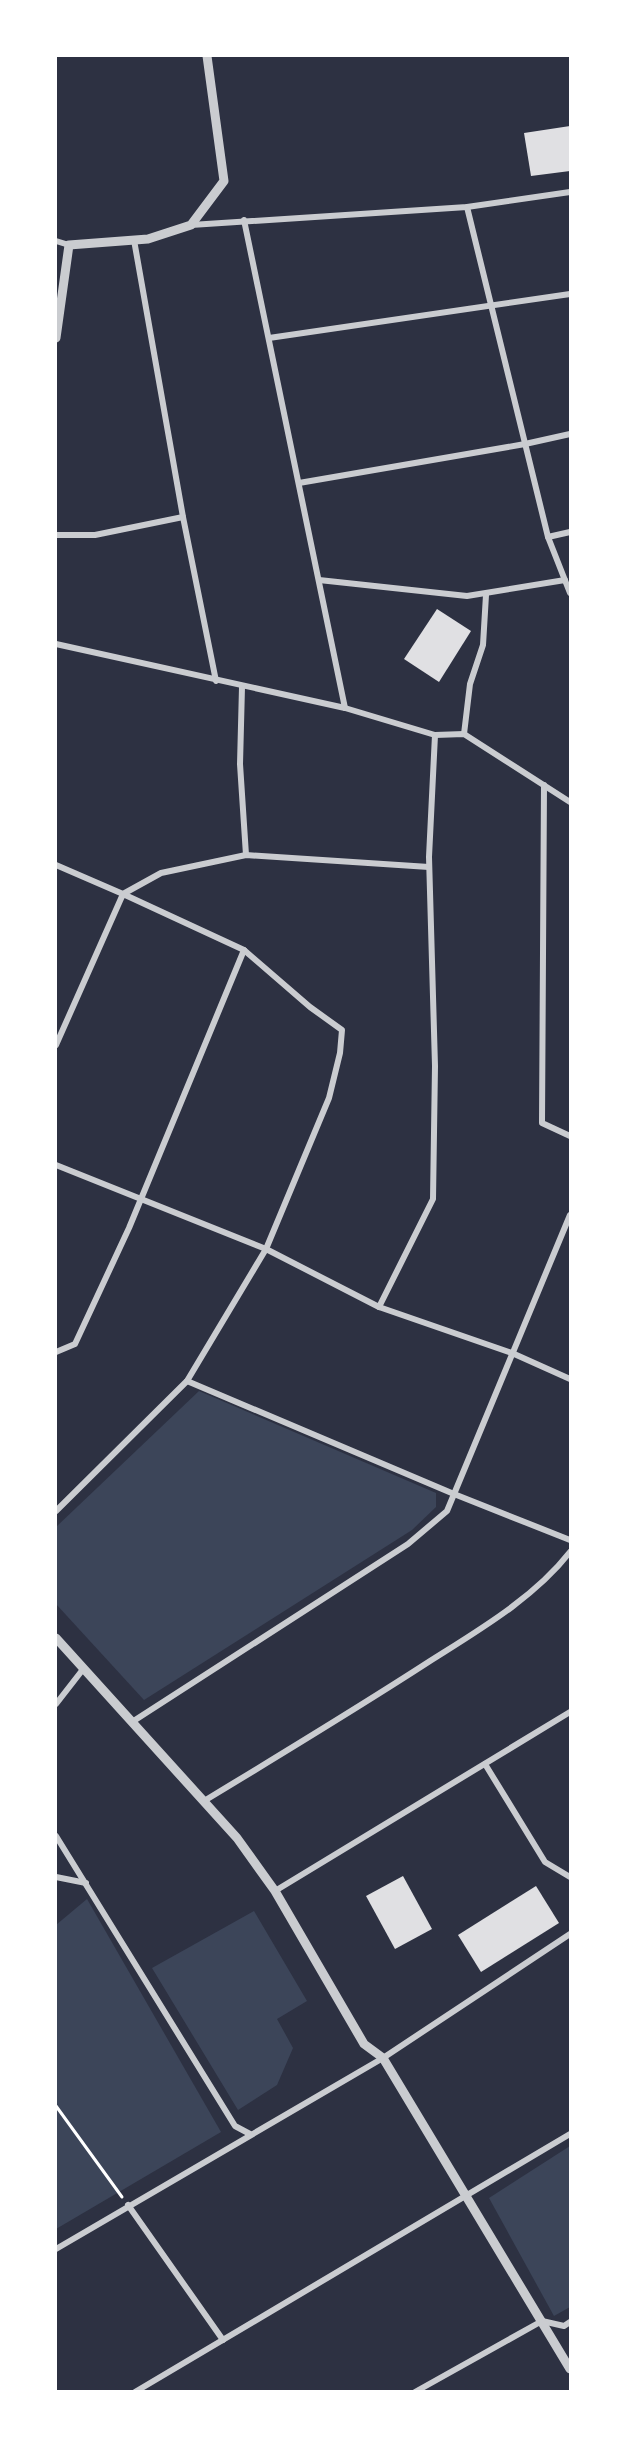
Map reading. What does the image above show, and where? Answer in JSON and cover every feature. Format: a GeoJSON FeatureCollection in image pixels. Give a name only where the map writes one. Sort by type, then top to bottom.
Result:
{"type":"FeatureCollection","features":[{"type":"Feature","properties":{"kind":"street"},"geometry":{"type":"LineString","coordinates":[[190,225],[224,181],[207,56]]}},
{"type":"Feature","properties":{"kind":"street"},"geometry":{"type":"LineString","coordinates":[[56,241],[69,246],[148,239],[190,225],[467,207],[570,192]]}},
{"type":"Feature","properties":{"kind":"street"},"geometry":{"type":"LineString","coordinates":[[467,207],[548,537],[570,593]]}},
{"type":"Feature","properties":{"kind":"street"},"geometry":{"type":"LineString","coordinates":[[244,220],[345,708]]}},
{"type":"Feature","properties":{"kind":"street"},"geometry":{"type":"LineString","coordinates":[[134,240],[183,517],[216,681]]}},
{"type":"Feature","properties":{"kind":"street"},"geometry":{"type":"LineString","coordinates":[[56,338],[69,246]]}},
{"type":"Feature","properties":{"kind":"street"},"geometry":{"type":"LineString","coordinates":[[268,338],[570,294]]}},
{"type":"Feature","properties":{"kind":"street"},"geometry":{"type":"LineString","coordinates":[[299,483],[525,444],[570,434]]}},
{"type":"Feature","properties":{"kind":"street"},"geometry":{"type":"LineString","coordinates":[[56,535],[95,535],[183,517]]}},
{"type":"Feature","properties":{"kind":"street"},"geometry":{"type":"LineString","coordinates":[[548,537],[570,532]]}},
{"type":"Feature","properties":{"kind":"street"},"geometry":{"type":"LineString","coordinates":[[319,580],[468,596],[486,595],[565,580]]}},
{"type":"Feature","properties":{"kind":"street"},"geometry":{"type":"LineString","coordinates":[[464,734],[470,684],[483,645],[486,595]]}},
{"type":"Feature","properties":{"kind":"street"},"geometry":{"type":"LineString","coordinates":[[56,644],[345,708],[435,735],[464,734],[570,802]]}},
{"type":"Feature","properties":{"kind":"street"},"geometry":{"type":"LineString","coordinates":[[242,687],[240,764],[246,855]]}},
{"type":"Feature","properties":{"kind":"street"},"geometry":{"type":"LineString","coordinates":[[379,1307],[433,1199],[435,1066],[429,867],[435,735]]}},
{"type":"Feature","properties":{"kind":"street"},"geometry":{"type":"LineString","coordinates":[[544,785],[542,1123],[570,1136]]}},
{"type":"Feature","properties":{"kind":"street"},"geometry":{"type":"LineString","coordinates":[[56,1046],[123,894],[161,873],[246,855],[429,867]]}},
{"type":"Feature","properties":{"kind":"street"},"geometry":{"type":"LineString","coordinates":[[56,866],[244,950],[310,1007],[342,1030],[340,1053],[329,1098],[266,1249],[187,1380],[56,1511]]}},
{"type":"Feature","properties":{"kind":"street"},"geometry":{"type":"LineString","coordinates":[[56,1352],[75,1344],[140,1201],[244,950]]}},
{"type":"Feature","properties":{"kind":"street"},"geometry":{"type":"LineString","coordinates":[[56,1165],[140,1201],[266,1249],[379,1307],[512,1353],[570,1379]]}},
{"type":"Feature","properties":{"kind":"street"},"geometry":{"type":"LineString","coordinates":[[132,1722],[408,1544],[447,1511],[568,1225],[570,1215]]}},
{"type":"Feature","properties":{"kind":"street"},"geometry":{"type":"LineString","coordinates":[[187,1380],[454,1494],[570,1540]]}},
{"type":"Feature","properties":{"kind":"street"},"geometry":{"type":"LineString","coordinates":[[204,1801],[367,1702],[489,1623],[556,1570],[570,1551]]}},
{"type":"Feature","properties":{"kind":"street"},"geometry":{"type":"LineString","coordinates":[[56,1638],[237,1838],[275,1891],[364,2044],[383,2058],[570,2369]]}},
{"type":"Feature","properties":{"kind":"street"},"geometry":{"type":"LineString","coordinates":[[56,1704],[84,1668]]}},
{"type":"Feature","properties":{"kind":"street"},"geometry":{"type":"LineString","coordinates":[[275,1891],[570,1712]]}},
{"type":"Feature","properties":{"kind":"street"},"geometry":{"type":"LineString","coordinates":[[485,1764],[544,1862],[570,1877]]}},
{"type":"Feature","properties":{"kind":"street"},"geometry":{"type":"LineString","coordinates":[[56,1836],[235,2126],[250,2134]]}},
{"type":"Feature","properties":{"kind":"street"},"geometry":{"type":"LineString","coordinates":[[56,1877],[86,1883]]}},
{"type":"Feature","properties":{"kind":"street"},"geometry":{"type":"LineString","coordinates":[[56,2249],[383,2058],[570,1934]]}},
{"type":"Feature","properties":{"kind":"street"},"geometry":{"type":"LineString","coordinates":[[135,2391],[570,2134]]}},
{"type":"Feature","properties":{"kind":"street"},"geometry":{"type":"LineString","coordinates":[[128,2205],[223,2340]]}},
{"type":"Feature","properties":{"kind":"street"},"geometry":{"type":"LineString","coordinates":[[415,2391],[542,2321],[564,2326],[570,2322]]}},
{"type":"Feature","properties":{"kind":"path"},"geometry":{"type":"LineString","coordinates":[[56,2106],[128,2205]]}},
{"type":"Feature","properties":{"kind":"shaded area"},"geometry":{"type":"Polygon","coordinates":[[[199,1391],[436,1493],[436,1507],[412,1530],[144,1700],[56,1604],[56,1527],[199,1391]]]}},
{"type":"Feature","properties":{"kind":"shaded area"},"geometry":{"type":"Polygon","coordinates":[[[87,1899],[221,2132],[56,2229],[56,1925],[87,1899]]]}},
{"type":"Feature","properties":{"kind":"shaded area"},"geometry":{"type":"Polygon","coordinates":[[[254,1911],[307,2001],[277,2019],[293,2048],[277,2085],[238,2110],[152,1968],[254,1911]]]}},
{"type":"Feature","properties":{"kind":"shaded area"},"geometry":{"type":"Polygon","coordinates":[[[570,2146],[570,2307],[554,2316],[489,2198],[570,2146]]]}},
{"type":"Feature","properties":{"kind":"building"},"geometry":{"type":"Polygon","coordinates":[[[570,126],[570,171],[531,176],[524,133],[570,126]]]}},
{"type":"Feature","properties":{"kind":"building"},"geometry":{"type":"Polygon","coordinates":[[[437,609],[471,631],[439,682],[404,659],[437,609]]]}},
{"type":"Feature","properties":{"kind":"building"},"geometry":{"type":"Polygon","coordinates":[[[403,1876],[432,1929],[395,1949],[366,1896],[403,1876]]]}},
{"type":"Feature","properties":{"kind":"building"},"geometry":{"type":"Polygon","coordinates":[[[536,1886],[559,1923],[481,1972],[458,1935],[536,1886]]]}}]}
